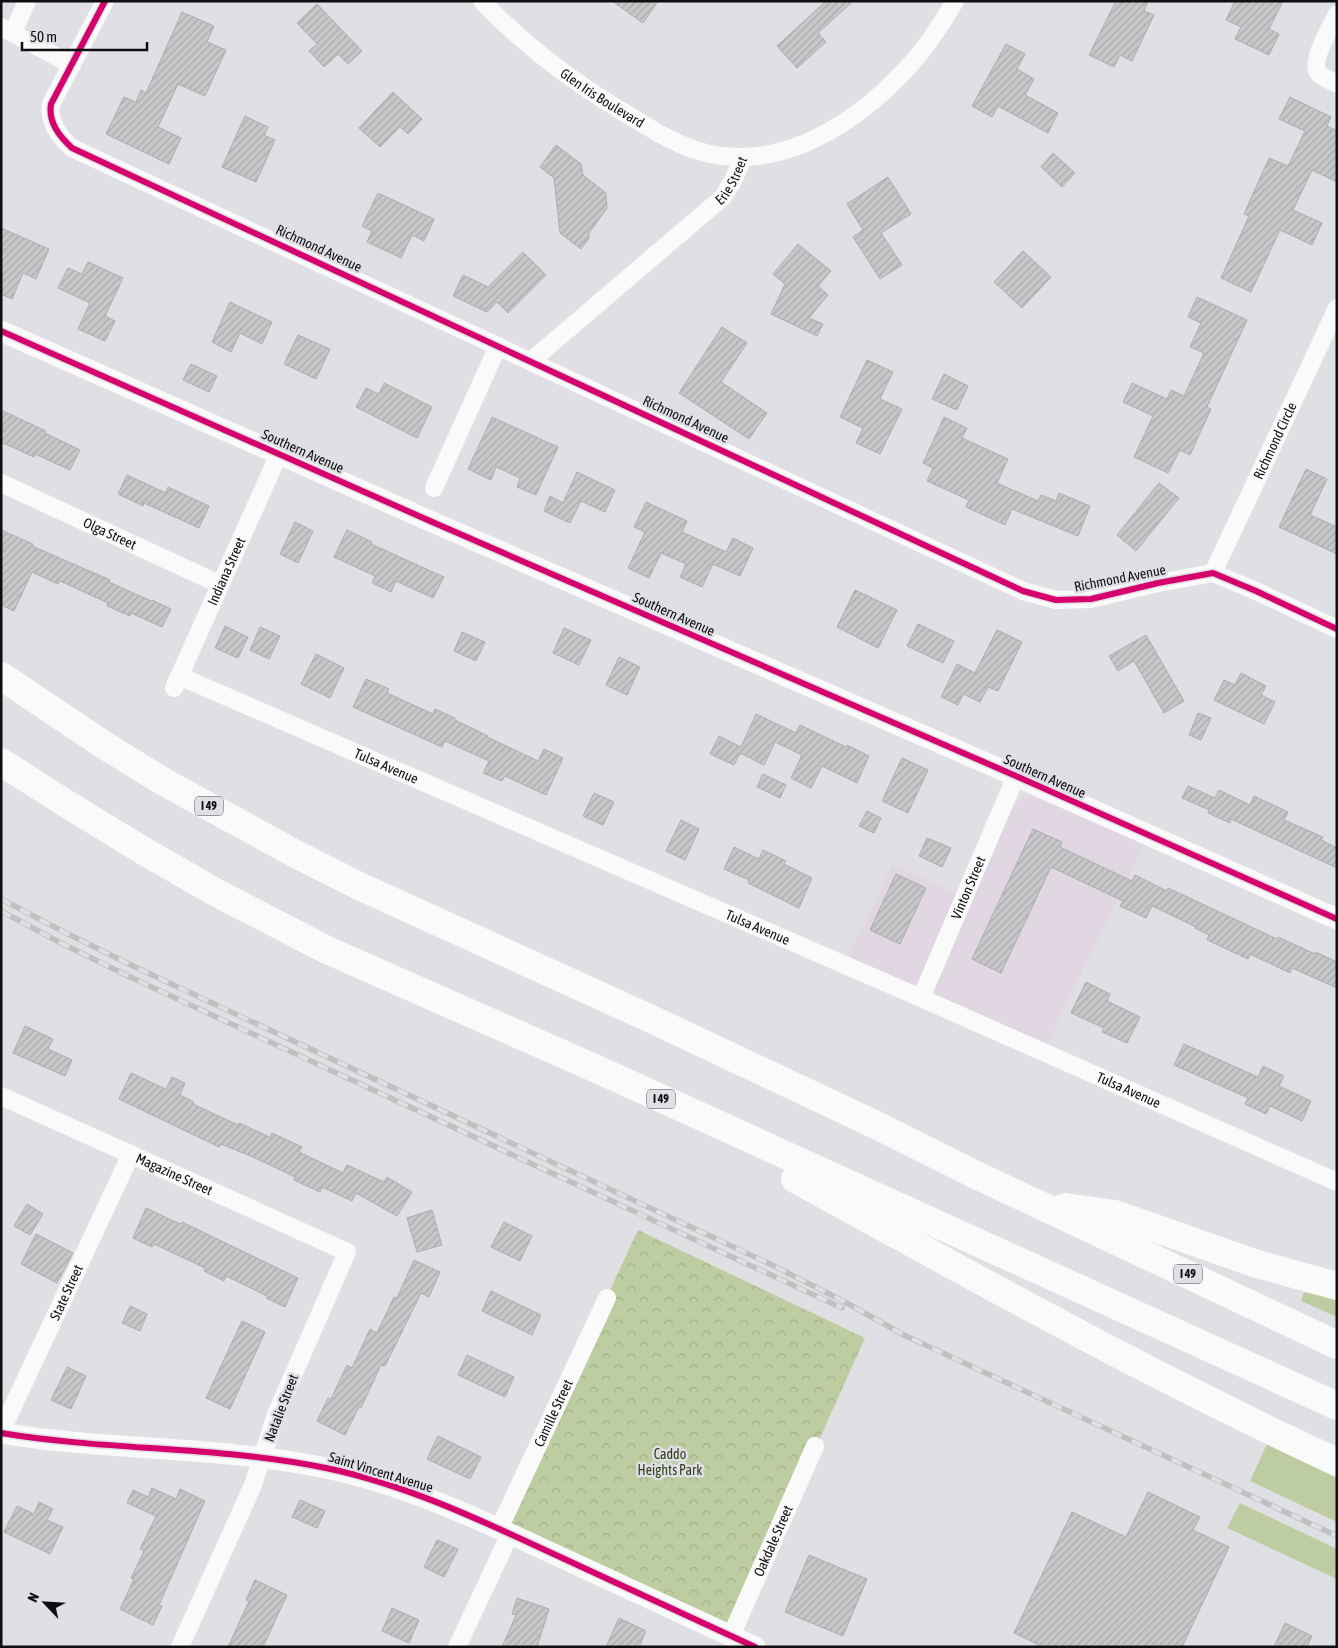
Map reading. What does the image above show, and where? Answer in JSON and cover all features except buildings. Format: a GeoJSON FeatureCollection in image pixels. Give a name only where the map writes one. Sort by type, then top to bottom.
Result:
{"type":"FeatureCollection","features":[{"type":"Feature","properties":{"kind":"highway","name":"I 49"},"geometry":{"type":"LineString","coordinates":[[1,676],[104,745],[164,782],[292,852],[427,918],[649,1018],[868,1120],[972,1173],[1337,1345]]}},
{"type":"Feature","properties":{"kind":"highway","name":"I 49"},"geometry":{"type":"LineString","coordinates":[[1,762],[142,850],[216,892],[327,950],[590,1066],[1337,1406]]}},
{"type":"Feature","properties":{"kind":"highway"},"geometry":{"type":"LineString","coordinates":[[590,1066],[1084,1337],[1267,1430],[1337,1462]]}},
{"type":"Feature","properties":{"kind":"highway"},"geometry":{"type":"LineString","coordinates":[[1039,1204],[1115,1214],[1254,1263],[1337,1286]]}},
{"type":"Feature","properties":{"kind":"street"},"geometry":{"type":"LineString","coordinates":[[27,1],[7,30],[72,65],[105,1]]}},
{"type":"Feature","properties":{"kind":"street","name":"Glen Iris Boulevard"},"geometry":{"type":"LineString","coordinates":[[482,1],[543,59],[589,91],[641,123],[681,144],[705,153],[743,157]]}},
{"type":"Feature","properties":{"kind":"street","name":"Erie Street"},"geometry":{"type":"LineString","coordinates":[[531,361],[723,197],[734,179],[743,157],[781,152],[810,142],[857,113],[876,98],[909,66],[938,30],[955,1]]}},
{"type":"Feature","properties":{"kind":"street"},"geometry":{"type":"LineString","coordinates":[[1337,14],[1317,55],[1315,65],[1319,74],[1337,84]]}},
{"type":"Feature","properties":{"kind":"street","name":"Richmond Avenue"},"geometry":{"type":"LineString","coordinates":[[72,65],[50,104],[49,113],[60,137],[72,148],[1022,591],[1042,598],[1070,601],[1091,599],[1158,583],[1213,573]]}},
{"type":"Feature","properties":{"kind":"street","name":"Richmond Circle"},"geometry":{"type":"LineString","coordinates":[[1213,573],[1337,308]]}},
{"type":"Feature","properties":{"kind":"street","name":"Southern Avenue"},"geometry":{"type":"LineString","coordinates":[[1,331],[1016,776],[1337,919]]}},
{"type":"Feature","properties":{"kind":"street"},"geometry":{"type":"LineString","coordinates":[[434,488],[498,346]]}},
{"type":"Feature","properties":{"kind":"street","name":"Indiana Street"},"geometry":{"type":"LineString","coordinates":[[176,682],[279,454]]}},
{"type":"Feature","properties":{"kind":"street","name":"Olga Street"},"geometry":{"type":"LineString","coordinates":[[1,483],[219,584]]}},
{"type":"Feature","properties":{"kind":"street"},"geometry":{"type":"LineString","coordinates":[[1213,573],[1337,629]]}},
{"type":"Feature","properties":{"kind":"street","name":"Tulsa Avenue"},"geometry":{"type":"LineString","coordinates":[[176,682],[921,998],[1337,1182]]}},
{"type":"Feature","properties":{"kind":"street","name":"Vinton Street"},"geometry":{"type":"LineString","coordinates":[[921,998],[1016,776]]}},
{"type":"Feature","properties":{"kind":"street","name":"Magazine Street"},"geometry":{"type":"LineString","coordinates":[[1,1096],[346,1252]]}},
{"type":"Feature","properties":{"kind":"street","name":"State Street"},"geometry":{"type":"LineString","coordinates":[[1,1432],[131,1154]]}},
{"type":"Feature","properties":{"kind":"street","name":"Natalie Street"},"geometry":{"type":"LineString","coordinates":[[180,1647],[232,1535],[263,1457],[277,1412],[346,1252]]}},
{"type":"Feature","properties":{"kind":"street","name":"Camille Street"},"geometry":{"type":"LineString","coordinates":[[458,1647],[504,1531],[607,1298]]}},
{"type":"Feature","properties":{"kind":"street","name":"Saint Vincent Avenue"},"geometry":{"type":"LineString","coordinates":[[1,1432],[66,1442],[263,1457],[326,1468],[378,1481],[434,1500],[504,1531],[740,1642]]}},
{"type":"Feature","properties":{"kind":"street","name":"Oakdale Street"},"geometry":{"type":"LineString","coordinates":[[740,1642],[815,1446]]}},
{"type":"Feature","properties":{"kind":"shaded area"},"geometry":{"type":"Polygon","coordinates":[[[1029,795],[1144,844],[1047,1045],[846,962],[892,864],[970,900],[1014,806],[1021,798],[1029,795]]]}},
{"type":"Feature","properties":{"kind":"green space","name":"Caddo Heights Park"},"geometry":{"type":"Polygon","coordinates":[[[638,1230],[865,1338],[731,1636],[499,1529],[638,1230]]]}},
{"type":"Feature","properties":{"kind":"green space"},"geometry":{"type":"Polygon","coordinates":[[[1304,1292],[1337,1299],[1337,1317],[1301,1301],[1304,1292]]]}},
{"type":"Feature","properties":{"kind":"green space"},"geometry":{"type":"Polygon","coordinates":[[[1267,1444],[1337,1478],[1337,1522],[1250,1481],[1267,1444]]]}},
{"type":"Feature","properties":{"kind":"green space"},"geometry":{"type":"Polygon","coordinates":[[[1240,1503],[1337,1549],[1337,1579],[1227,1528],[1240,1503]]]}},
{"type":"Feature","properties":{"kind":"railway"},"geometry":{"type":"LineString","coordinates":[[1,899],[133,966],[772,1265],[904,1335],[1337,1536]]}},
{"type":"Feature","properties":{"kind":"railway"},"geometry":{"type":"LineString","coordinates":[[1,911],[128,976],[842,1308]]}},
{"type":"Feature","properties":{"kind":"cycle path"},"geometry":{"type":"LineString","coordinates":[[105,1],[51,104],[53,123],[63,139],[72,148],[1023,591],[1056,600],[1091,599],[1158,583],[1213,573],[1337,629]]}},
{"type":"Feature","properties":{"kind":"cycle path"},"geometry":{"type":"LineString","coordinates":[[1,331],[430,521],[1016,776],[1337,919]]}},
{"type":"Feature","properties":{"kind":"cycle path"},"geometry":{"type":"LineString","coordinates":[[1,1433],[82,1443],[245,1456],[286,1461],[355,1475],[410,1492],[465,1514],[755,1647]]}}]}
